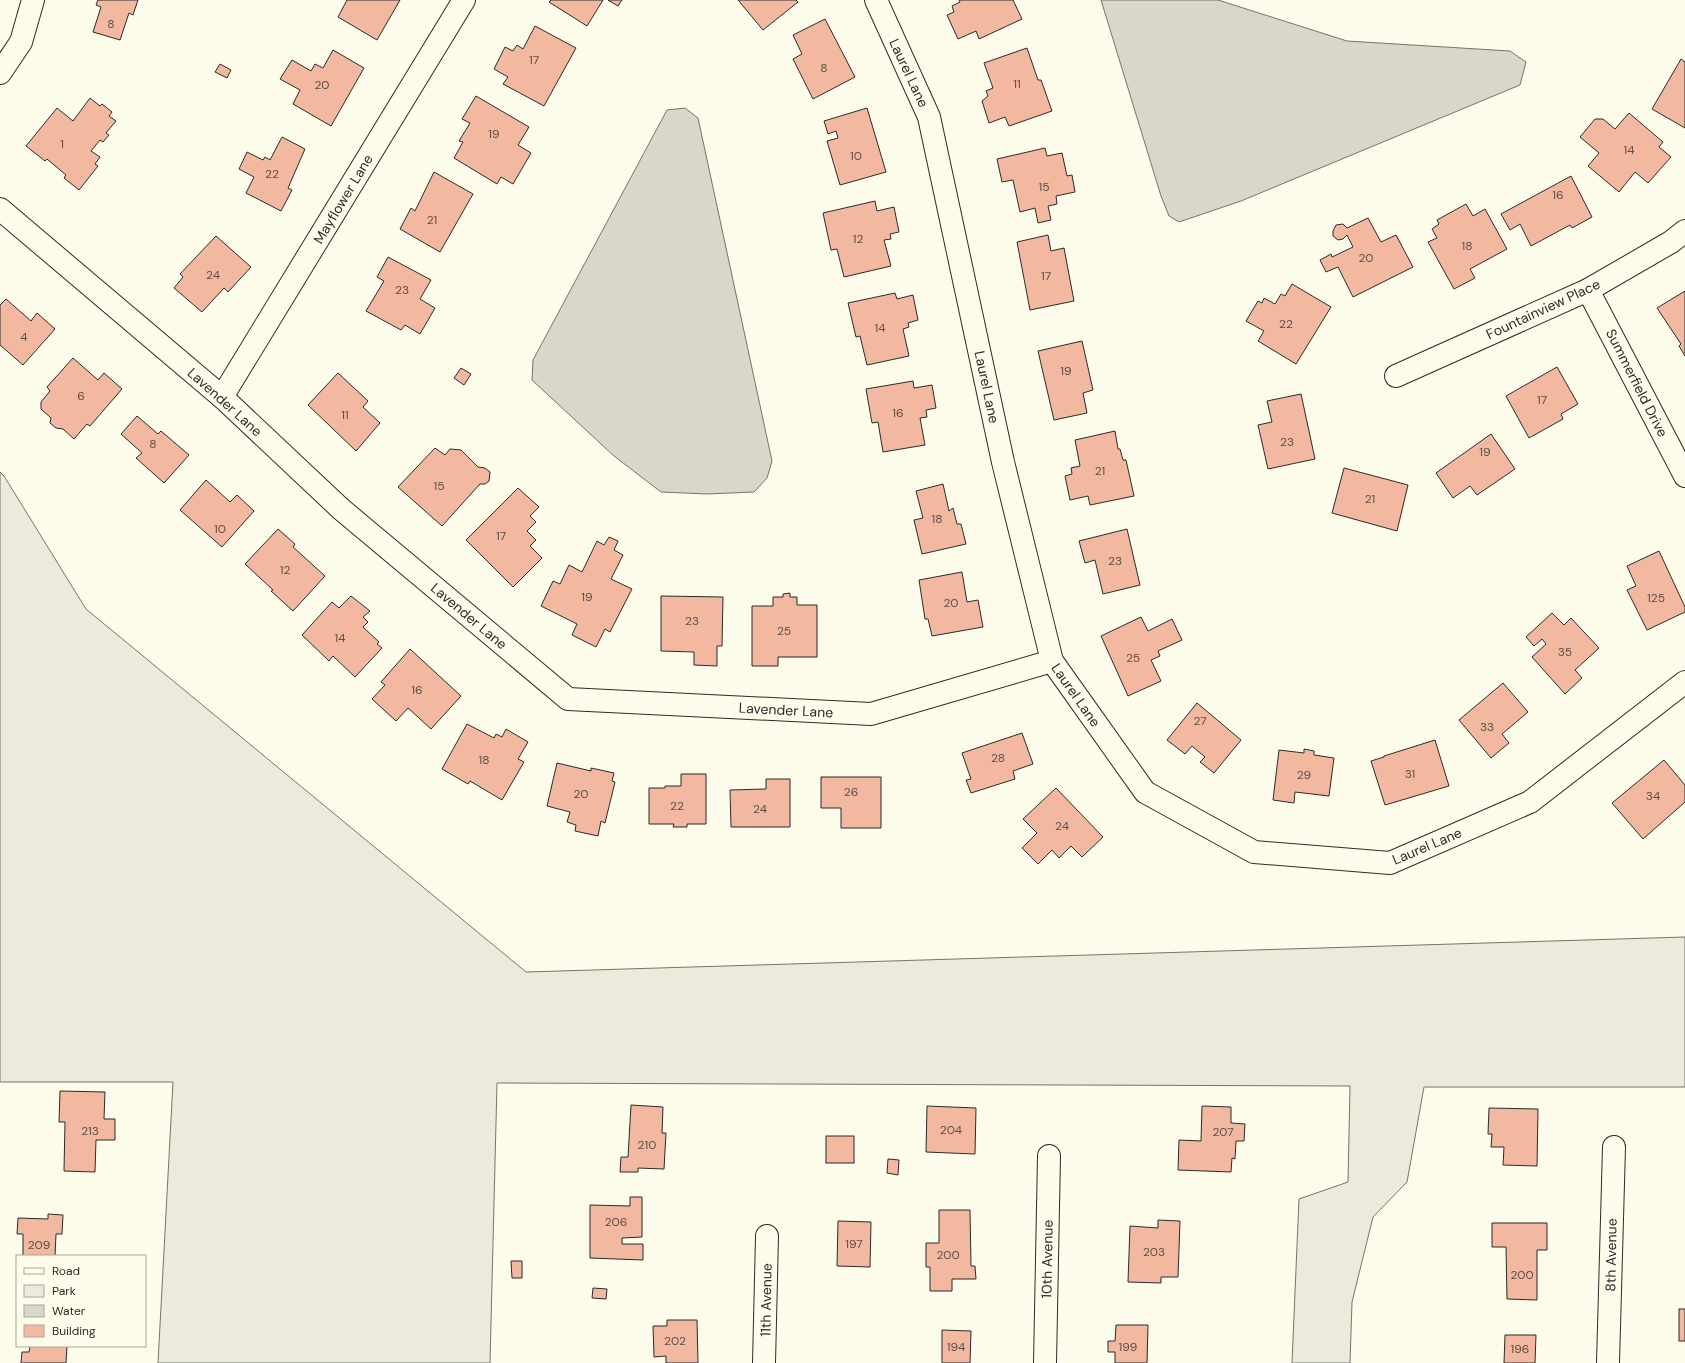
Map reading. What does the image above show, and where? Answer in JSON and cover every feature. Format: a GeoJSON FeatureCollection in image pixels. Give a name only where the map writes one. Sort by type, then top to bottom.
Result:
{"type":"FeatureCollection","features":[{"type":"Feature","properties":{"kind":"street"},"geometry":{"type":"LineString","coordinates":[[0,73],[21,42],[33,0]]}},
{"type":"Feature","properties":{"kind":"street","name":"Mayflower Lane"},"geometry":{"type":"LineString","coordinates":[[222,397],[464,0]]}},
{"type":"Feature","properties":{"kind":"street","name":"Laurel Lane"},"geometry":{"type":"LineString","coordinates":[[876,0],[929,116],[1004,462],[1052,661],[1145,792],[1254,852],[1390,863],[1530,802],[1685,682]]}},
{"type":"Feature","properties":{"kind":"street","name":"Lavender Lane"},"geometry":{"type":"LineString","coordinates":[[0,208],[222,397],[341,509],[568,699],[871,714],[1052,661]]}},
{"type":"Feature","properties":{"kind":"street","name":"Fountainview Place"},"geometry":{"type":"LineString","coordinates":[[1396,376],[1588,290],[1671,242],[1685,231]]}},
{"type":"Feature","properties":{"kind":"street","name":"Summerfield Drive"},"geometry":{"type":"LineString","coordinates":[[1588,290],[1685,476]]}},
{"type":"Feature","properties":{"kind":"street","name":"8th Avenue"},"geometry":{"type":"LineString","coordinates":[[1608,1363],[1614,1147]]}},
{"type":"Feature","properties":{"kind":"street","name":"10th Avenue"},"geometry":{"type":"LineString","coordinates":[[1045,1363],[1049,1156]]}},
{"type":"Feature","properties":{"kind":"street","name":"11th Avenue"},"geometry":{"type":"LineString","coordinates":[[764,1363],[767,1236]]}},
{"type":"Feature","properties":{"kind":"green space"},"geometry":{"type":"Polygon","coordinates":[[[0,472],[4,476],[86,609],[526,972],[1685,937],[1685,1087],[1424,1087],[1407,1182],[1373,1217],[1352,1302],[1350,1363],[1292,1363],[1299,1199],[1348,1182],[1350,1086],[497,1083],[490,1363],[158,1363],[173,1082],[0,1082],[0,472]]]}},
{"type":"Feature","properties":{"kind":"water"},"geometry":{"type":"Polygon","coordinates":[[[1101,0],[1218,0],[1347,41],[1510,51],[1526,62],[1520,85],[1241,201],[1179,222],[1169,216],[1161,196],[1101,0]]]}},
{"type":"Feature","properties":{"kind":"water"},"geometry":{"type":"Polygon","coordinates":[[[685,108],[698,118],[772,461],[767,478],[754,492],[707,494],[661,492],[614,456],[532,380],[533,360],[667,110],[685,108]]]}},
{"type":"Feature","properties":{"kind":"building"},"geometry":{"type":"Polygon","coordinates":[[[98,0],[138,0],[133,15],[129,13],[120,40],[93,32],[101,7],[96,5],[98,0]]]}},
{"type":"Feature","properties":{"kind":"building"},"geometry":{"type":"Polygon","coordinates":[[[347,0],[400,0],[377,40],[338,17],[347,0]]]}},
{"type":"Feature","properties":{"kind":"building"},"geometry":{"type":"Polygon","coordinates":[[[551,0],[603,0],[587,26],[549,2],[551,0]]]}},
{"type":"Feature","properties":{"kind":"building"},"geometry":{"type":"Polygon","coordinates":[[[608,0],[622,0],[618,6],[608,0]]]}},
{"type":"Feature","properties":{"kind":"building"},"geometry":{"type":"Polygon","coordinates":[[[738,0],[796,0],[798,2],[763,30],[738,0]]]}},
{"type":"Feature","properties":{"kind":"building"},"geometry":{"type":"Polygon","coordinates":[[[959,0],[1013,0],[1022,19],[979,39],[976,31],[958,39],[947,15],[954,12],[952,6],[960,2],[959,0]]]}},
{"type":"Feature","properties":{"kind":"building"},"geometry":{"type":"Polygon","coordinates":[[[825,19],[855,77],[813,99],[793,59],[802,54],[793,35],[825,19]]]}},
{"type":"Feature","properties":{"kind":"building"},"geometry":{"type":"Polygon","coordinates":[[[535,26],[576,48],[544,106],[503,84],[508,77],[494,69],[505,47],[513,51],[517,45],[523,49],[535,26]]]}},
{"type":"Feature","properties":{"kind":"building"},"geometry":{"type":"Polygon","coordinates":[[[1027,48],[1038,80],[1041,80],[1052,111],[1009,126],[1005,117],[989,123],[982,101],[988,96],[986,91],[993,88],[984,63],[1027,48]]]}},
{"type":"Feature","properties":{"kind":"building"},"geometry":{"type":"Polygon","coordinates":[[[333,50],[364,68],[331,126],[293,104],[300,90],[280,79],[292,60],[311,71],[315,64],[323,68],[333,50]]]}},
{"type":"Feature","properties":{"kind":"building"},"geometry":{"type":"Polygon","coordinates":[[[1681,59],[1685,62],[1685,128],[1652,109],[1681,59]]]}},
{"type":"Feature","properties":{"kind":"building"},"geometry":{"type":"Polygon","coordinates":[[[220,64],[231,70],[227,78],[215,72],[220,64]]]}},
{"type":"Feature","properties":{"kind":"building"},"geometry":{"type":"Polygon","coordinates":[[[476,96],[529,127],[518,145],[531,153],[513,184],[501,177],[497,184],[454,158],[463,142],[459,141],[470,123],[462,119],[476,96]]]}},
{"type":"Feature","properties":{"kind":"building"},"geometry":{"type":"Polygon","coordinates":[[[90,98],[100,106],[102,104],[112,112],[109,116],[116,121],[106,133],[109,135],[103,142],[100,140],[91,151],[100,157],[95,164],[98,166],[79,190],[64,178],[66,175],[47,159],[45,161],[26,146],[57,108],[73,121],[90,98]]]}},
{"type":"Feature","properties":{"kind":"building"},"geometry":{"type":"Polygon","coordinates":[[[867,108],[886,172],[840,185],[827,141],[838,138],[836,131],[828,134],[824,121],[867,108]]]}},
{"type":"Feature","properties":{"kind":"building"},"geometry":{"type":"Polygon","coordinates":[[[1629,113],[1663,142],[1659,147],[1671,157],[1648,183],[1635,172],[1619,192],[1588,166],[1599,153],[1580,137],[1595,119],[1603,119],[1615,129],[1629,113]]]}},
{"type":"Feature","properties":{"kind":"building"},"geometry":{"type":"Polygon","coordinates":[[[282,137],[305,149],[288,188],[292,190],[281,211],[246,193],[254,177],[239,169],[247,152],[263,160],[265,157],[270,160],[282,137]]]}},
{"type":"Feature","properties":{"kind":"building"},"geometry":{"type":"Polygon","coordinates":[[[1045,148],[1047,156],[1062,153],[1067,176],[1072,175],[1075,192],[1056,196],[1057,204],[1048,206],[1051,220],[1038,223],[1035,208],[1020,212],[1013,180],[1002,182],[997,159],[1045,148]]]}},
{"type":"Feature","properties":{"kind":"building"},"geometry":{"type":"Polygon","coordinates":[[[434,172],[473,194],[440,252],[400,229],[411,208],[415,211],[434,172]]]}},
{"type":"Feature","properties":{"kind":"building"},"geometry":{"type":"Polygon","coordinates":[[[1571,176],[1592,217],[1572,228],[1570,225],[1531,246],[1520,224],[1510,230],[1501,214],[1571,176]]]}},
{"type":"Feature","properties":{"kind":"building"},"geometry":{"type":"Polygon","coordinates":[[[875,201],[877,211],[894,207],[899,232],[890,234],[891,239],[884,240],[891,266],[844,277],[837,249],[831,250],[823,213],[875,201]]]}},
{"type":"Feature","properties":{"kind":"building"},"geometry":{"type":"Polygon","coordinates":[[[1466,204],[1473,216],[1485,209],[1507,249],[1470,269],[1475,278],[1454,289],[1428,242],[1437,238],[1432,229],[1439,224],[1437,220],[1466,204]]]}},
{"type":"Feature","properties":{"kind":"building"},"geometry":{"type":"Polygon","coordinates":[[[1368,218],[1381,242],[1396,235],[1413,267],[1353,297],[1338,267],[1326,272],[1320,260],[1331,254],[1332,257],[1353,247],[1347,235],[1343,239],[1338,240],[1333,236],[1333,231],[1336,225],[1343,224],[1347,228],[1368,218]]]}},
{"type":"Feature","properties":{"kind":"building"},"geometry":{"type":"Polygon","coordinates":[[[1048,235],[1051,251],[1064,248],[1074,301],[1030,310],[1017,242],[1048,235]]]}},
{"type":"Feature","properties":{"kind":"building"},"geometry":{"type":"Polygon","coordinates":[[[216,236],[251,267],[228,292],[224,288],[202,312],[174,288],[183,277],[180,274],[216,236]]]}},
{"type":"Feature","properties":{"kind":"building"},"geometry":{"type":"Polygon","coordinates":[[[388,257],[431,280],[420,299],[435,308],[420,334],[405,325],[401,330],[366,311],[384,281],[377,277],[388,257]]]}},
{"type":"Feature","properties":{"kind":"building"},"geometry":{"type":"Polygon","coordinates":[[[1292,284],[1331,307],[1296,364],[1258,341],[1264,331],[1246,321],[1258,301],[1262,303],[1264,298],[1275,304],[1281,294],[1285,296],[1292,284]]]}},
{"type":"Feature","properties":{"kind":"building"},"geometry":{"type":"Polygon","coordinates":[[[1685,291],[1685,356],[1679,346],[1681,344],[1657,308],[1685,291]]]}},
{"type":"Feature","properties":{"kind":"building"},"geometry":{"type":"Polygon","coordinates":[[[895,293],[897,299],[913,295],[918,320],[908,323],[909,327],[903,329],[909,356],[867,365],[860,336],[856,337],[848,303],[895,293]]]}},
{"type":"Feature","properties":{"kind":"building"},"geometry":{"type":"Polygon","coordinates":[[[6,299],[31,321],[37,313],[55,329],[23,365],[0,345],[0,305],[6,299]]]}},
{"type":"Feature","properties":{"kind":"building"},"geometry":{"type":"Polygon","coordinates":[[[1082,341],[1093,390],[1083,393],[1087,413],[1054,420],[1038,351],[1082,341]]]}},
{"type":"Feature","properties":{"kind":"building"},"geometry":{"type":"Polygon","coordinates":[[[73,358],[98,380],[104,373],[122,389],[90,426],[87,424],[74,439],[63,429],[56,428],[50,423],[51,418],[41,409],[41,402],[50,391],[47,387],[73,358]]]}},
{"type":"Feature","properties":{"kind":"building"},"geometry":{"type":"Polygon","coordinates":[[[1557,367],[1578,404],[1561,414],[1563,419],[1529,438],[1506,396],[1557,367]]]}},
{"type":"Feature","properties":{"kind":"building"},"geometry":{"type":"Polygon","coordinates":[[[461,368],[471,374],[464,385],[454,378],[461,368]]]}},
{"type":"Feature","properties":{"kind":"building"},"geometry":{"type":"Polygon","coordinates":[[[338,373],[368,401],[363,407],[380,423],[356,451],[308,405],[338,373]]]}},
{"type":"Feature","properties":{"kind":"building"},"geometry":{"type":"Polygon","coordinates":[[[913,381],[914,388],[932,385],[936,408],[926,410],[927,417],[920,418],[925,445],[883,452],[878,422],[872,423],[866,389],[913,381]]]}},
{"type":"Feature","properties":{"kind":"building"},"geometry":{"type":"Polygon","coordinates":[[[1301,394],[1315,459],[1268,469],[1258,425],[1272,422],[1267,401],[1301,394]]]}},
{"type":"Feature","properties":{"kind":"building"},"geometry":{"type":"Polygon","coordinates":[[[137,416],[158,434],[161,431],[189,455],[164,483],[136,458],[142,453],[121,434],[137,416]]]}},
{"type":"Feature","properties":{"kind":"building"},"geometry":{"type":"Polygon","coordinates":[[[1115,431],[1118,449],[1120,449],[1123,460],[1126,460],[1134,496],[1090,505],[1088,496],[1070,500],[1065,476],[1072,474],[1071,468],[1080,466],[1075,440],[1115,431]]]}},
{"type":"Feature","properties":{"kind":"building"},"geometry":{"type":"Polygon","coordinates":[[[1491,434],[1515,469],[1477,495],[1470,486],[1453,498],[1436,473],[1491,434]]]}},
{"type":"Feature","properties":{"kind":"building"},"geometry":{"type":"Polygon","coordinates":[[[435,448],[445,455],[450,449],[461,450],[478,467],[485,468],[490,472],[489,481],[485,484],[480,484],[442,526],[398,487],[435,448]]]}},
{"type":"Feature","properties":{"kind":"building"},"geometry":{"type":"Polygon","coordinates":[[[1344,468],[1408,485],[1397,531],[1332,513],[1344,468]]]}},
{"type":"Feature","properties":{"kind":"building"},"geometry":{"type":"Polygon","coordinates":[[[206,480],[230,502],[237,495],[254,511],[222,547],[180,510],[206,480]]]}},
{"type":"Feature","properties":{"kind":"building"},"geometry":{"type":"Polygon","coordinates":[[[943,484],[949,511],[953,508],[957,524],[961,524],[966,544],[922,554],[914,520],[923,518],[916,491],[943,484]]]}},
{"type":"Feature","properties":{"kind":"building"},"geometry":{"type":"Polygon","coordinates":[[[518,488],[539,507],[530,516],[536,522],[527,531],[536,540],[530,546],[542,558],[513,587],[466,540],[518,488]]]}},
{"type":"Feature","properties":{"kind":"building"},"geometry":{"type":"Polygon","coordinates":[[[278,529],[295,544],[293,547],[325,576],[293,611],[245,564],[278,529]]]}},
{"type":"Feature","properties":{"kind":"building"},"geometry":{"type":"Polygon","coordinates":[[[1127,529],[1140,585],[1103,594],[1095,560],[1085,563],[1079,541],[1127,529]]]}},
{"type":"Feature","properties":{"kind":"building"},"geometry":{"type":"Polygon","coordinates":[[[609,537],[618,541],[614,550],[623,555],[611,579],[632,589],[610,632],[605,629],[596,647],[572,635],[577,624],[541,606],[553,581],[560,584],[569,565],[582,572],[597,541],[604,545],[609,537]]]}},
{"type":"Feature","properties":{"kind":"building"},"geometry":{"type":"Polygon","coordinates":[[[1659,551],[1685,607],[1685,612],[1647,630],[1627,590],[1636,586],[1627,566],[1659,551]]]}},
{"type":"Feature","properties":{"kind":"building"},"geometry":{"type":"Polygon","coordinates":[[[962,572],[967,602],[978,600],[983,627],[932,636],[928,619],[925,619],[919,580],[962,572]]]}},
{"type":"Feature","properties":{"kind":"building"},"geometry":{"type":"Polygon","coordinates":[[[790,593],[790,597],[797,597],[797,605],[817,605],[817,657],[778,657],[778,666],[752,666],[752,606],[773,606],[773,597],[783,597],[783,594],[790,593]]]}},
{"type":"Feature","properties":{"kind":"building"},"geometry":{"type":"Polygon","coordinates":[[[351,596],[370,611],[363,617],[368,622],[363,627],[379,642],[377,644],[382,648],[355,677],[333,656],[329,661],[302,635],[332,602],[339,608],[351,596]]]}},
{"type":"Feature","properties":{"kind":"building"},"geometry":{"type":"Polygon","coordinates":[[[661,596],[723,597],[722,646],[717,646],[717,666],[694,665],[694,652],[661,651],[661,596]]]}},
{"type":"Feature","properties":{"kind":"building"},"geometry":{"type":"Polygon","coordinates":[[[1552,613],[1564,625],[1571,618],[1599,648],[1575,670],[1582,678],[1565,694],[1532,657],[1546,644],[1542,639],[1534,646],[1526,637],[1552,613]]]}},
{"type":"Feature","properties":{"kind":"building"},"geometry":{"type":"Polygon","coordinates":[[[1141,617],[1148,631],[1172,619],[1182,640],[1158,651],[1160,656],[1151,660],[1161,681],[1128,696],[1101,636],[1141,617]]]}},
{"type":"Feature","properties":{"kind":"building"},"geometry":{"type":"Polygon","coordinates":[[[410,649],[461,696],[431,729],[408,708],[396,721],[372,699],[385,685],[381,682],[410,649]]]}},
{"type":"Feature","properties":{"kind":"building"},"geometry":{"type":"Polygon","coordinates":[[[1503,683],[1528,712],[1502,734],[1509,743],[1491,758],[1459,720],[1503,683]]]}},
{"type":"Feature","properties":{"kind":"building"},"geometry":{"type":"Polygon","coordinates":[[[1197,703],[1241,740],[1214,773],[1200,762],[1205,757],[1192,746],[1185,754],[1167,740],[1197,703]]]}},
{"type":"Feature","properties":{"kind":"building"},"geometry":{"type":"Polygon","coordinates":[[[467,724],[494,738],[496,734],[502,737],[506,729],[528,742],[518,759],[524,762],[502,800],[470,781],[468,784],[442,769],[467,724]]]}},
{"type":"Feature","properties":{"kind":"building"},"geometry":{"type":"Polygon","coordinates":[[[1022,733],[1033,764],[1013,771],[1015,779],[971,793],[966,780],[971,779],[962,753],[1022,733]]]}},
{"type":"Feature","properties":{"kind":"building"},"geometry":{"type":"Polygon","coordinates":[[[1435,740],[1449,786],[1385,805],[1371,761],[1435,740]]]}},
{"type":"Feature","properties":{"kind":"building"},"geometry":{"type":"Polygon","coordinates":[[[1304,749],[1314,751],[1314,755],[1334,758],[1329,796],[1295,792],[1294,803],[1273,800],[1279,750],[1304,753],[1304,749]]]}},
{"type":"Feature","properties":{"kind":"building"},"geometry":{"type":"Polygon","coordinates":[[[1664,760],[1685,785],[1685,802],[1643,839],[1612,803],[1664,760]]]}},
{"type":"Feature","properties":{"kind":"building"},"geometry":{"type":"Polygon","coordinates":[[[557,763],[591,771],[591,768],[614,773],[612,781],[615,782],[605,823],[601,821],[598,836],[575,831],[576,825],[567,822],[570,812],[547,806],[557,763]]]}},
{"type":"Feature","properties":{"kind":"building"},"geometry":{"type":"Polygon","coordinates":[[[681,774],[706,774],[706,824],[687,824],[687,827],[673,827],[674,824],[649,824],[649,788],[681,786],[681,774]]]}},
{"type":"Feature","properties":{"kind":"building"},"geometry":{"type":"Polygon","coordinates":[[[821,777],[881,777],[881,828],[841,828],[841,808],[821,808],[821,777]]]}},
{"type":"Feature","properties":{"kind":"building"},"geometry":{"type":"Polygon","coordinates":[[[766,779],[790,779],[790,827],[731,827],[730,790],[766,789],[766,779]]]}},
{"type":"Feature","properties":{"kind":"building"},"geometry":{"type":"Polygon","coordinates":[[[1056,788],[1103,837],[1082,857],[1071,846],[1059,858],[1052,850],[1038,864],[1022,848],[1037,833],[1023,819],[1056,788]]]}},
{"type":"Feature","properties":{"kind":"building"},"geometry":{"type":"Polygon","coordinates":[[[60,1091],[105,1092],[104,1119],[115,1119],[115,1140],[96,1140],[95,1172],[64,1171],[65,1122],[59,1122],[60,1091]]]}},
{"type":"Feature","properties":{"kind":"building"},"geometry":{"type":"Polygon","coordinates":[[[631,1105],[663,1107],[662,1133],[666,1133],[664,1169],[638,1168],[638,1172],[620,1172],[621,1157],[628,1157],[631,1105]]]}},
{"type":"Feature","properties":{"kind":"building"},"geometry":{"type":"Polygon","coordinates":[[[927,1106],[976,1108],[975,1154],[926,1152],[927,1106]]]}},
{"type":"Feature","properties":{"kind":"building"},"geometry":{"type":"Polygon","coordinates":[[[1202,1106],[1231,1107],[1231,1123],[1245,1124],[1244,1141],[1236,1141],[1235,1159],[1232,1158],[1231,1172],[1178,1170],[1179,1140],[1201,1141],[1202,1106]]]}},
{"type":"Feature","properties":{"kind":"building"},"geometry":{"type":"Polygon","coordinates":[[[1489,1108],[1538,1109],[1537,1166],[1503,1165],[1504,1147],[1491,1147],[1492,1134],[1488,1134],[1489,1108]]]}},
{"type":"Feature","properties":{"kind":"building"},"geometry":{"type":"Polygon","coordinates":[[[826,1136],[854,1136],[854,1163],[826,1163],[826,1136]]]}},
{"type":"Feature","properties":{"kind":"building"},"geometry":{"type":"Polygon","coordinates":[[[888,1159],[899,1160],[898,1175],[887,1173],[888,1159]]]}},
{"type":"Feature","properties":{"kind":"building"},"geometry":{"type":"Polygon","coordinates":[[[630,1197],[642,1197],[642,1237],[622,1238],[622,1244],[643,1244],[643,1260],[590,1258],[590,1205],[630,1206],[630,1197]]]}},
{"type":"Feature","properties":{"kind":"building"},"geometry":{"type":"Polygon","coordinates":[[[939,1210],[970,1210],[971,1266],[975,1266],[976,1279],[952,1279],[952,1291],[930,1291],[930,1267],[926,1267],[926,1243],[939,1243],[939,1210]]]}},
{"type":"Feature","properties":{"kind":"building"},"geometry":{"type":"Polygon","coordinates":[[[48,1214],[63,1215],[62,1234],[56,1234],[55,1255],[23,1255],[23,1234],[17,1234],[18,1218],[48,1219],[48,1214]]]}},
{"type":"Feature","properties":{"kind":"building"},"geometry":{"type":"Polygon","coordinates":[[[1158,1220],[1180,1221],[1178,1277],[1161,1277],[1161,1283],[1128,1282],[1130,1226],[1158,1228],[1158,1220]]]}},
{"type":"Feature","properties":{"kind":"building"},"geometry":{"type":"Polygon","coordinates":[[[838,1221],[871,1222],[870,1267],[837,1266],[838,1221]]]}},
{"type":"Feature","properties":{"kind":"building"},"geometry":{"type":"Polygon","coordinates":[[[1492,1223],[1547,1223],[1547,1250],[1537,1250],[1537,1300],[1507,1299],[1506,1247],[1492,1247],[1492,1223]]]}},
{"type":"Feature","properties":{"kind":"building"},"geometry":{"type":"Polygon","coordinates":[[[511,1261],[522,1261],[522,1278],[512,1278],[511,1261]]]}},
{"type":"Feature","properties":{"kind":"building"},"geometry":{"type":"Polygon","coordinates":[[[593,1288],[607,1289],[606,1299],[592,1298],[593,1288]]]}},
{"type":"Feature","properties":{"kind":"building"},"geometry":{"type":"Polygon","coordinates":[[[1679,1309],[1685,1309],[1685,1341],[1679,1341],[1679,1309]]]}},
{"type":"Feature","properties":{"kind":"building"},"geometry":{"type":"Polygon","coordinates":[[[667,1320],[697,1320],[698,1363],[666,1363],[666,1356],[654,1357],[653,1326],[667,1326],[667,1320]]]}},
{"type":"Feature","properties":{"kind":"building"},"geometry":{"type":"Polygon","coordinates":[[[1116,1325],[1148,1325],[1147,1363],[1115,1363],[1115,1352],[1108,1352],[1108,1341],[1115,1341],[1116,1325]]]}},
{"type":"Feature","properties":{"kind":"building"},"geometry":{"type":"Polygon","coordinates":[[[942,1330],[971,1331],[970,1363],[942,1363],[942,1330]]]}},
{"type":"Feature","properties":{"kind":"building"},"geometry":{"type":"Polygon","coordinates":[[[1505,1335],[1536,1335],[1535,1363],[1504,1363],[1505,1335]]]}},
{"type":"Feature","properties":{"kind":"building"},"geometry":{"type":"Polygon","coordinates":[[[30,1347],[67,1347],[66,1363],[21,1363],[22,1352],[29,1352],[30,1347]]]}}]}
